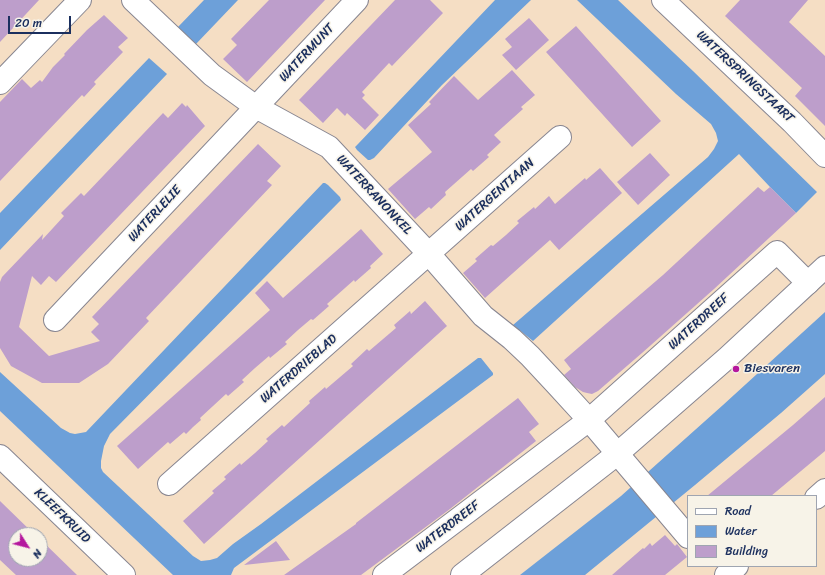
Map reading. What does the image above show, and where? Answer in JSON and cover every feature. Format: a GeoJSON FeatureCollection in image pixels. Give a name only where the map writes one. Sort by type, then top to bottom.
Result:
{"type":"FeatureCollection","features":[{"type":"Feature","properties":{"kind":"street"},"geometry":{"type":"LineString","coordinates":[[0,83],[80,0]]}},
{"type":"Feature","properties":{"kind":"street","name":"WATERRANONKEL"},"geometry":{"type":"LineString","coordinates":[[133,0],[212,75],[256,107],[329,147],[429,254],[483,316],[512,339],[530,356],[589,420]]}},
{"type":"Feature","properties":{"kind":"street","name":"WATERMUNT"},"geometry":{"type":"LineString","coordinates":[[256,107],[357,0]]}},
{"type":"Feature","properties":{"kind":"street","name":"WATERSPRINGSTAART"},"geometry":{"type":"LineString","coordinates":[[663,0],[792,122],[825,156]]}},
{"type":"Feature","properties":{"kind":"street","name":"WATERLELIE"},"geometry":{"type":"LineString","coordinates":[[55,320],[256,107]]}},
{"type":"Feature","properties":{"kind":"street","name":"WATERGENTIAAN"},"geometry":{"type":"LineString","coordinates":[[429,254],[560,137]]}},
{"type":"Feature","properties":{"kind":"street","name":"WATERDREEF"},"geometry":{"type":"LineString","coordinates":[[384,575],[589,420],[777,252],[808,283]]}},
{"type":"Feature","properties":{"kind":"street","name":"WATERDRIEBLAD"},"geometry":{"type":"LineString","coordinates":[[169,484],[429,254]]}},
{"type":"Feature","properties":{"kind":"street"},"geometry":{"type":"LineString","coordinates":[[462,575],[617,454],[727,358],[825,267]]}},
{"type":"Feature","properties":{"kind":"street"},"geometry":{"type":"LineString","coordinates":[[589,420],[681,529]]}},
{"type":"Feature","properties":{"kind":"street","name":"KLEEFKRUID"},"geometry":{"type":"LineString","coordinates":[[0,456],[124,575]]}},
{"type":"Feature","properties":{"kind":"street"},"geometry":{"type":"LineString","coordinates":[[817,497],[825,490]]}},
{"type":"Feature","properties":{"kind":"street"},"geometry":{"type":"LineString","coordinates":[[713,567],[720,575]]}},
{"type":"Feature","properties":{"kind":"street"},"geometry":{"type":"LineString","coordinates":[[726,575],[736,567]]}},
{"type":"Feature","properties":{"kind":"water"},"geometry":{"type":"Polygon","coordinates":[[[204,0],[238,0],[196,44],[178,27],[204,0]]]}},
{"type":"Feature","properties":{"kind":"water"},"geometry":{"type":"Polygon","coordinates":[[[495,0],[531,0],[442,85],[374,158],[368,160],[355,147],[495,0]]]}},
{"type":"Feature","properties":{"kind":"water"},"geometry":{"type":"Polygon","coordinates":[[[577,0],[618,0],[817,192],[796,213],[739,154],[533,341],[513,325],[708,157],[718,141],[711,124],[676,94],[577,0]]]}},
{"type":"Feature","properties":{"kind":"water"},"geometry":{"type":"Polygon","coordinates":[[[149,58],[167,74],[0,250],[0,213],[149,58]]]}},
{"type":"Feature","properties":{"kind":"water"},"geometry":{"type":"Polygon","coordinates":[[[323,183],[328,185],[340,197],[341,200],[110,434],[104,446],[101,461],[101,468],[103,472],[193,556],[201,561],[210,560],[217,558],[233,544],[478,358],[481,358],[493,375],[234,568],[231,575],[173,575],[0,411],[0,372],[61,428],[75,434],[86,432],[323,183]]]}},
{"type":"Feature","properties":{"kind":"water"},"geometry":{"type":"Polygon","coordinates":[[[825,312],[825,374],[781,413],[585,575],[520,575],[621,496],[825,312]]]}},
{"type":"Feature","properties":{"kind":"building"},"geometry":{"type":"Polygon","coordinates":[[[0,0],[39,0],[0,42],[0,0]]]}},
{"type":"Feature","properties":{"kind":"building"},"geometry":{"type":"Polygon","coordinates":[[[269,0],[325,0],[247,82],[223,59],[237,45],[231,39],[269,0]]]}},
{"type":"Feature","properties":{"kind":"building"},"geometry":{"type":"Polygon","coordinates":[[[395,0],[430,0],[443,13],[392,66],[389,63],[362,92],[365,95],[362,98],[379,115],[365,130],[347,113],[345,116],[337,108],[323,123],[299,100],[395,0]]]}},
{"type":"Feature","properties":{"kind":"building"},"geometry":{"type":"Polygon","coordinates":[[[740,0],[808,0],[789,22],[825,56],[825,126],[795,96],[802,88],[725,16],[740,0]]]}},
{"type":"Feature","properties":{"kind":"building"},"geometry":{"type":"Polygon","coordinates":[[[104,15],[128,38],[118,47],[123,52],[94,82],[96,84],[84,97],[82,95],[0,181],[0,102],[22,79],[31,88],[40,80],[42,82],[53,67],[65,55],[64,54],[104,15]]]}},
{"type":"Feature","properties":{"kind":"building"},"geometry":{"type":"Polygon","coordinates":[[[529,18],[549,40],[516,70],[502,55],[512,47],[505,39],[529,18]]]}},
{"type":"Feature","properties":{"kind":"building"},"geometry":{"type":"Polygon","coordinates":[[[576,26],[661,121],[632,147],[546,52],[576,26]]]}},
{"type":"Feature","properties":{"kind":"building"},"geometry":{"type":"Polygon","coordinates":[[[512,70],[535,95],[521,107],[523,109],[494,135],[501,142],[487,155],[489,157],[473,171],[471,169],[445,192],[446,195],[431,209],[429,207],[415,219],[388,189],[432,152],[408,125],[431,104],[429,102],[454,76],[478,100],[512,70]]]}},
{"type":"Feature","properties":{"kind":"building"},"geometry":{"type":"Polygon","coordinates":[[[182,103],[186,107],[187,105],[205,126],[56,282],[49,276],[41,285],[32,276],[19,327],[49,356],[100,341],[91,332],[99,324],[92,317],[258,144],[281,166],[267,181],[272,185],[146,318],[149,321],[108,364],[79,383],[42,383],[11,366],[0,348],[0,282],[2,277],[43,234],[42,240],[64,216],[61,213],[81,193],[84,196],[163,113],[168,118],[182,103]]]}},
{"type":"Feature","properties":{"kind":"building"},"geometry":{"type":"Polygon","coordinates":[[[650,153],[670,175],[638,205],[617,182],[650,153]]]}},
{"type":"Feature","properties":{"kind":"building"},"geometry":{"type":"Polygon","coordinates":[[[600,168],[622,193],[559,250],[550,240],[485,298],[463,273],[477,261],[475,259],[491,245],[493,246],[506,235],[519,223],[517,221],[534,207],[535,209],[549,196],[555,204],[585,178],[586,180],[600,168]]]}},
{"type":"Feature","properties":{"kind":"building"},"geometry":{"type":"Polygon","coordinates":[[[758,187],[764,192],[770,187],[796,213],[714,289],[598,391],[592,394],[583,392],[575,387],[564,375],[571,369],[564,360],[663,275],[758,187]]]}},
{"type":"Feature","properties":{"kind":"building"},"geometry":{"type":"Polygon","coordinates":[[[361,229],[383,254],[370,266],[371,268],[355,282],[354,280],[327,304],[329,306],[313,320],[311,319],[298,330],[285,342],[287,344],[255,368],[242,380],[244,382],[228,396],[226,394],[200,418],[201,420],[186,434],[184,432],[170,444],[168,442],[138,469],[117,446],[270,310],[255,293],[267,281],[283,298],[361,229]]]}},
{"type":"Feature","properties":{"kind":"building"},"geometry":{"type":"Polygon","coordinates":[[[425,301],[447,326],[204,544],[183,521],[214,493],[212,491],[226,479],[224,477],[240,463],[241,465],[255,453],[268,441],[266,439],[282,425],[284,427],[325,387],[326,389],[353,366],[351,364],[367,349],[369,351],[396,328],[394,325],[410,311],[411,314],[425,301]]]}},
{"type":"Feature","properties":{"kind":"building"},"geometry":{"type":"Polygon","coordinates":[[[825,397],[825,451],[772,495],[708,495],[825,397]]]}},
{"type":"Feature","properties":{"kind":"building"},"geometry":{"type":"Polygon","coordinates":[[[518,398],[539,424],[529,432],[536,441],[450,509],[361,575],[284,575],[356,524],[518,398]]]}},
{"type":"Feature","properties":{"kind":"building"},"geometry":{"type":"Polygon","coordinates":[[[0,501],[27,527],[8,527],[8,567],[48,567],[48,547],[77,575],[16,575],[0,560],[0,501]]]}},
{"type":"Feature","properties":{"kind":"building"},"geometry":{"type":"Polygon","coordinates":[[[665,535],[675,546],[677,544],[687,557],[665,575],[612,575],[643,548],[644,549],[650,543],[652,546],[665,535]]]}},
{"type":"Feature","properties":{"kind":"building"},"geometry":{"type":"Polygon","coordinates":[[[276,541],[290,560],[244,565],[276,541]]]}},
{"type":"Feature","properties":{"kind":"place","name":"Biesvaren"},"geometry":{"type":"Point","coordinates":[736,369]}}]}
